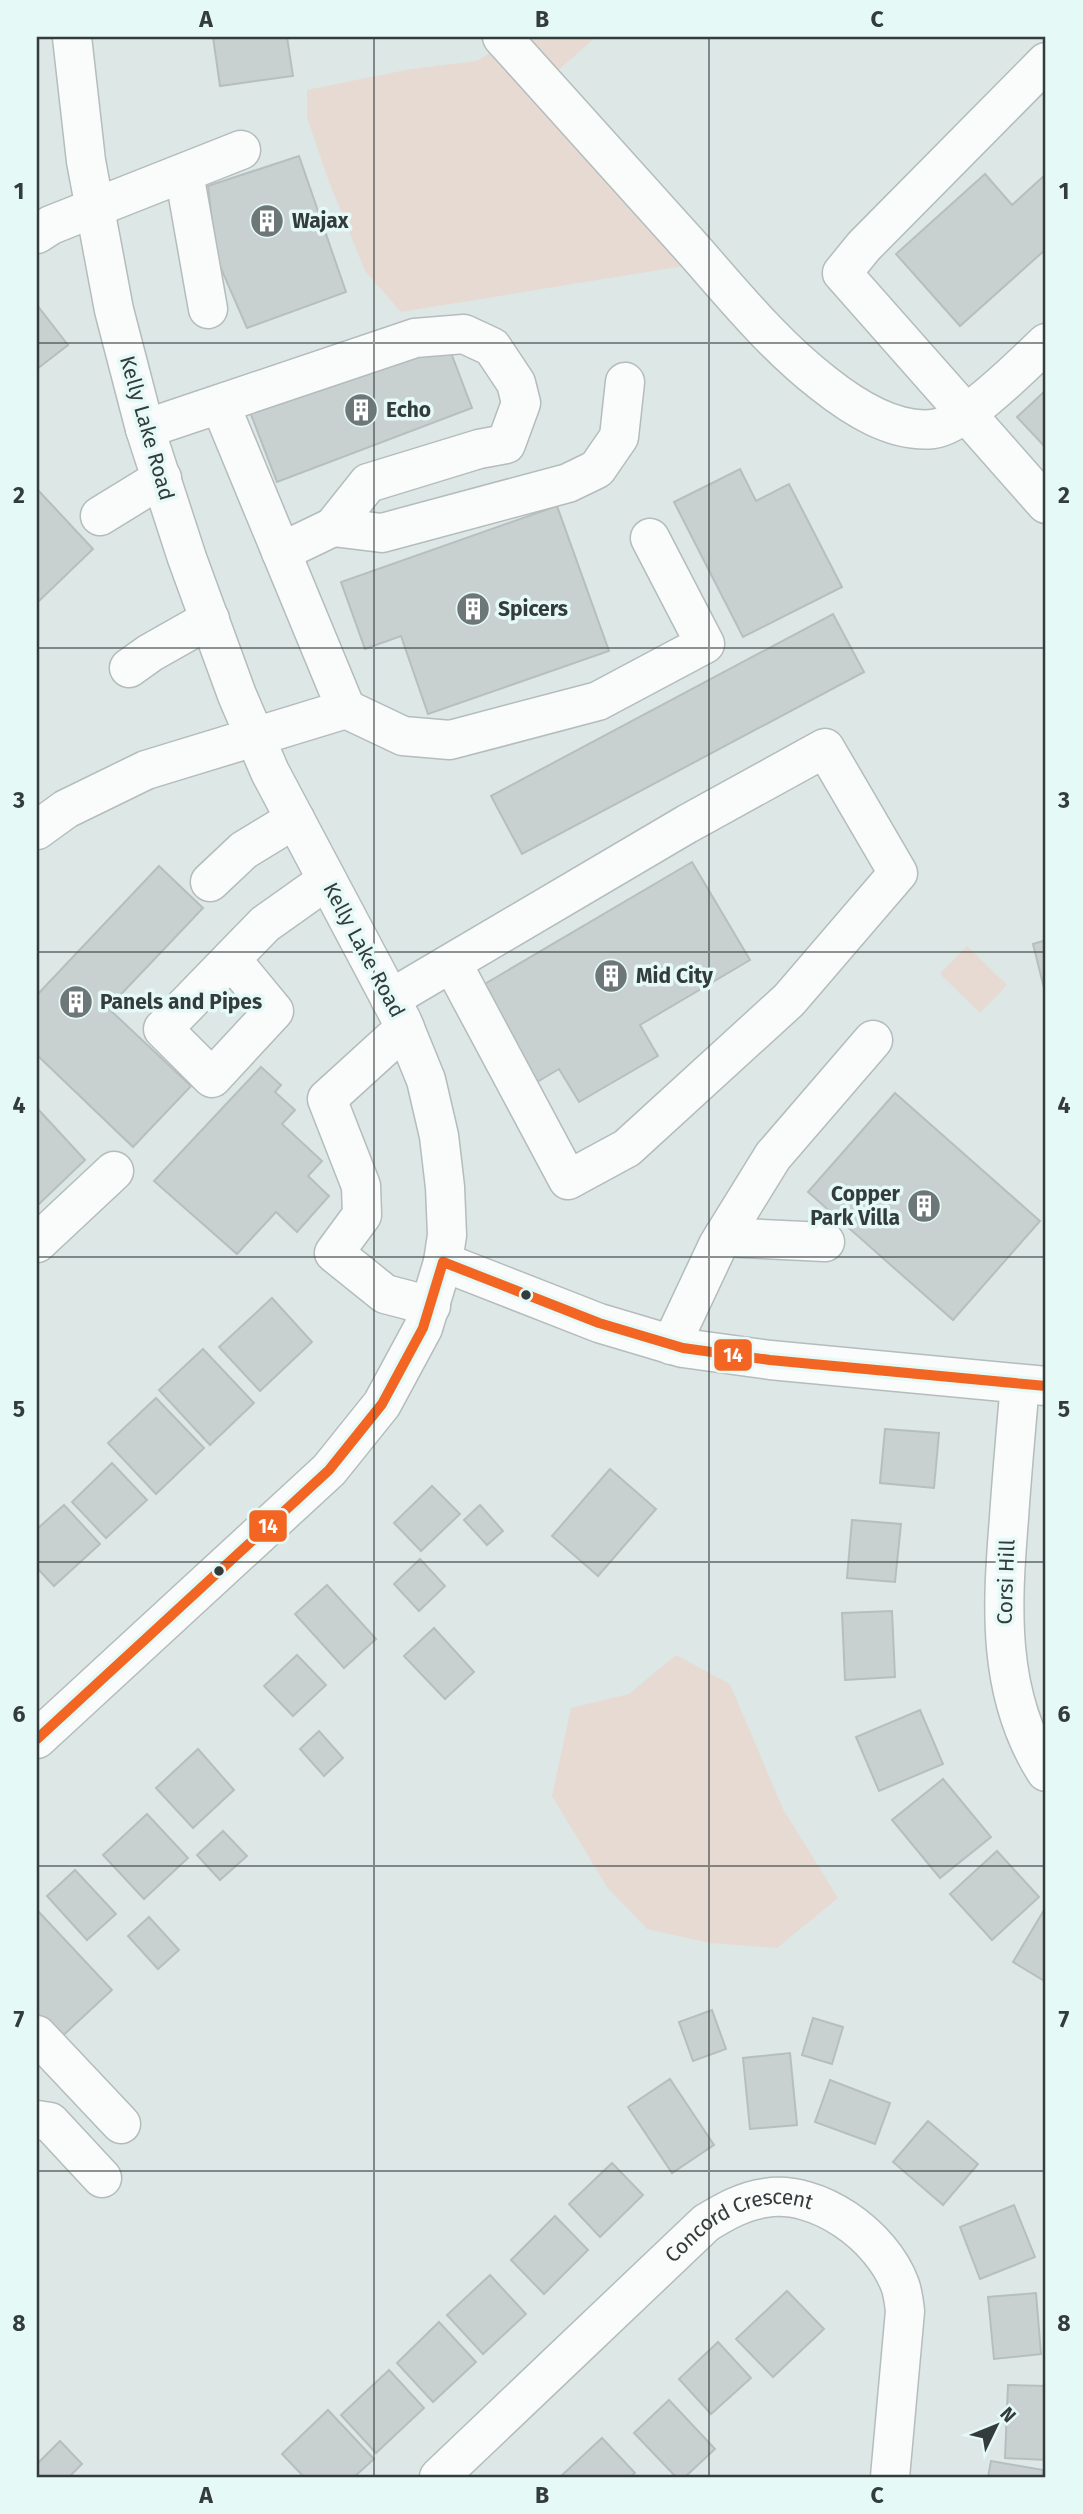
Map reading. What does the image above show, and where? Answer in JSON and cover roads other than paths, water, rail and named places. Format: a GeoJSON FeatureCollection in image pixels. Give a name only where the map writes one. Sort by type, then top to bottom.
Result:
{"type":"FeatureCollection","features":[{"type":"Feature","properties":{"kind":"street","name":"Kelly Lake Road"},"geometry":{"type":"LineString","coordinates":[[37,1739],[329,1470],[382,1404],[423,1328],[443,1262],[447,1235],[439,1136],[426,1080],[397,1013],[295,818],[237,695],[145,429],[114,310],[86,161],[72,37]]}},
{"type":"Feature","properties":{"kind":"street"},"geometry":{"type":"LineString","coordinates":[[502,37],[769,335],[824,384],[874,417],[910,428],[936,429],[965,414],[998,388],[1046,343]]}},
{"type":"Feature","properties":{"kind":"street"},"geometry":{"type":"LineString","coordinates":[[1046,62],[864,246],[842,273],[1046,504]]}},
{"type":"Feature","properties":{"kind":"street"},"geometry":{"type":"LineString","coordinates":[[37,234],[51,225],[241,150]]}},
{"type":"Feature","properties":{"kind":"street"},"geometry":{"type":"LineString","coordinates":[[184,173],[208,309]]}},
{"type":"Feature","properties":{"kind":"street"},"geometry":{"type":"LineString","coordinates":[[145,429],[415,338],[464,334],[492,346],[516,383],[521,403],[506,443],[368,483],[333,527],[281,552]]}},
{"type":"Feature","properties":{"kind":"street"},"geometry":{"type":"LineString","coordinates":[[333,527],[382,533],[568,483],[597,469],[619,437],[625,382]]}},
{"type":"Feature","properties":{"kind":"street"},"geometry":{"type":"LineString","coordinates":[[220,404],[346,709]]}},
{"type":"Feature","properties":{"kind":"street"},"geometry":{"type":"LineString","coordinates":[[100,516],[162,478]]}},
{"type":"Feature","properties":{"kind":"street"},"geometry":{"type":"LineString","coordinates":[[37,830],[66,809],[146,770],[346,709],[403,736],[450,740],[598,701],[705,644],[650,538]]}},
{"type":"Feature","properties":{"kind":"street"},"geometry":{"type":"LineString","coordinates":[[129,668],[209,619]]}},
{"type":"Feature","properties":{"kind":"street"},"geometry":{"type":"LineString","coordinates":[[431,1306],[385,1294],[334,1253],[362,1215],[361,1186],[327,1099],[397,1013],[452,962],[687,824],[825,748],[898,873],[789,1000],[627,1148],[568,1180],[452,962]]}},
{"type":"Feature","properties":{"kind":"street"},"geometry":{"type":"LineString","coordinates":[[210,881],[244,850],[295,818]]}},
{"type":"Feature","properties":{"kind":"street"},"geometry":{"type":"LineString","coordinates":[[231,959],[265,924],[327,880]]}},
{"type":"Feature","properties":{"kind":"street"},"geometry":{"type":"LineString","coordinates":[[671,1345],[723,1237],[774,1156],[873,1040]]}},
{"type":"Feature","properties":{"kind":"street"},"geometry":{"type":"LineString","coordinates":[[37,1244],[114,1171]]}},
{"type":"Feature","properties":{"kind":"street"},"geometry":{"type":"LineString","coordinates":[[723,1237],[825,1242]]}},
{"type":"Feature","properties":{"kind":"street"},"geometry":{"type":"LineString","coordinates":[[443,1262],[599,1323],[671,1345],[770,1360],[1033,1385]]}},
{"type":"Feature","properties":{"kind":"street","name":"Corsi Hill"},"geometry":{"type":"LineString","coordinates":[[1033,1385],[1003,1591],[1003,1630],[1017,1705],[1028,1738],[1046,1772]]}},
{"type":"Feature","properties":{"kind":"street"},"geometry":{"type":"LineString","coordinates":[[37,2035],[121,2124]]}},
{"type":"Feature","properties":{"kind":"street"},"geometry":{"type":"LineString","coordinates":[[37,2120],[50,2122],[102,2178]]}},
{"type":"Feature","properties":{"kind":"street","name":"Concord Crescent"},"geometry":{"type":"LineString","coordinates":[[439,2477],[706,2223],[741,2204],[766,2197],[793,2197],[815,2202],[843,2218],[870,2241],[888,2262],[901,2285],[905,2311],[890,2477]]}},
{"type":"Feature","properties":{"kind":"place","name":"Wajax"},"geometry":{"type":"Point","coordinates":[267,221]}},
{"type":"Feature","properties":{"kind":"place","name":"Echo"},"geometry":{"type":"Point","coordinates":[361,410]}},
{"type":"Feature","properties":{"kind":"place","name":"Spicers"},"geometry":{"type":"Point","coordinates":[473,609]}},
{"type":"Feature","properties":{"kind":"place","name":"Mid City"},"geometry":{"type":"Point","coordinates":[611,976]}},
{"type":"Feature","properties":{"kind":"place","name":"Panels and Pipes"},"geometry":{"type":"Point","coordinates":[76,1002]}},
{"type":"Feature","properties":{"kind":"place","name":"Copper Park Villa"},"geometry":{"type":"Point","coordinates":[924,1206]}}]}
